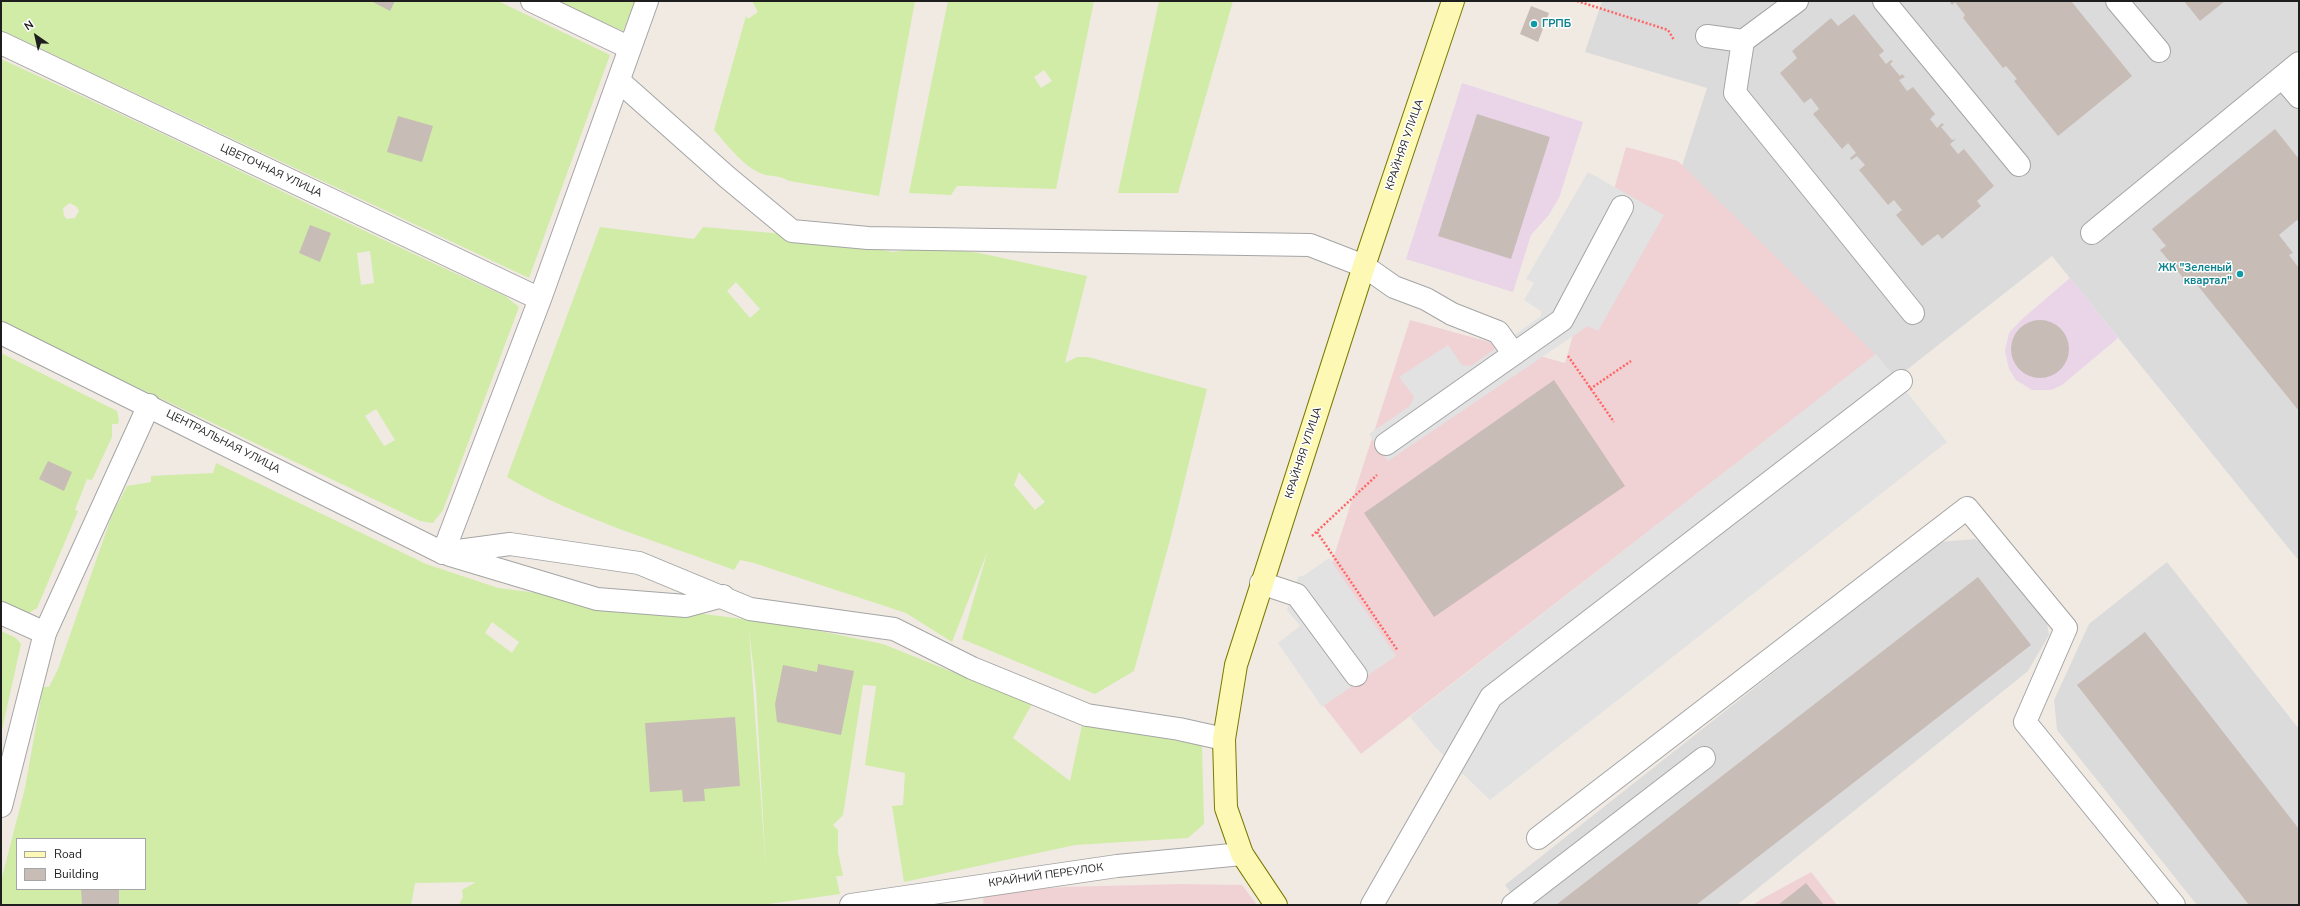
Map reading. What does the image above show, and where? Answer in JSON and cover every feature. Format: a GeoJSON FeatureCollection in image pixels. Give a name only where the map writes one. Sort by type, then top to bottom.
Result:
{"type":"FeatureCollection","features":[{"type":"Feature","properties":{"kind":"main road","name":"КРАЙНЯЯ УЛИЦА"},"geometry":{"type":"LineString","coordinates":[[1276,905],[1242,854],[1226,808],[1224,739],[1236,665],[1364,266],[1453,1]]}},
{"type":"Feature","properties":{"kind":"street"},"geometry":{"type":"LineString","coordinates":[[532,1],[630,48]]}},
{"type":"Feature","properties":{"kind":"street"},"geometry":{"type":"LineString","coordinates":[[647,1],[540,299],[443,553],[510,544],[640,563],[723,596],[750,609],[894,629],[972,668],[1088,715],[1179,729],[1224,739]]}},
{"type":"Feature","properties":{"kind":"street"},"geometry":{"type":"LineString","coordinates":[[1797,1],[1743,42],[1735,93],[1913,313]]}},
{"type":"Feature","properties":{"kind":"street"},"geometry":{"type":"LineString","coordinates":[[1884,1],[2019,165]]}},
{"type":"Feature","properties":{"kind":"street"},"geometry":{"type":"LineString","coordinates":[[2117,1],[2159,51]]}},
{"type":"Feature","properties":{"kind":"street"},"geometry":{"type":"LineString","coordinates":[[1707,36],[1743,42]]}},
{"type":"Feature","properties":{"kind":"street","name":"ЦВЕТОЧНАЯ УЛИЦА"},"geometry":{"type":"LineString","coordinates":[[1,43],[540,299]]}},
{"type":"Feature","properties":{"kind":"street"},"geometry":{"type":"LineString","coordinates":[[2092,233],[2299,63]]}},
{"type":"Feature","properties":{"kind":"street"},"geometry":{"type":"LineString","coordinates":[[2282,77],[2299,97]]}},
{"type":"Feature","properties":{"kind":"street"},"geometry":{"type":"LineString","coordinates":[[618,81],[727,177],[792,231],[868,238],[1310,245],[1364,266],[1394,287],[1426,299],[1452,314],[1498,332],[1514,354]]}},
{"type":"Feature","properties":{"kind":"street"},"geometry":{"type":"LineString","coordinates":[[1386,444],[1562,320],[1622,207]]}},
{"type":"Feature","properties":{"kind":"street","name":"ЦЕНТРАЛЬНАЯ УЛИЦА"},"geometry":{"type":"LineString","coordinates":[[1,333],[149,405],[443,553],[597,599],[686,606],[723,596]]}},
{"type":"Feature","properties":{"kind":"street"},"geometry":{"type":"LineString","coordinates":[[1372,905],[1491,697],[1901,381]]}},
{"type":"Feature","properties":{"kind":"street"},"geometry":{"type":"LineString","coordinates":[[1,806],[45,634],[149,405]]}},
{"type":"Feature","properties":{"kind":"street"},"geometry":{"type":"LineString","coordinates":[[1538,838],[1967,508],[2066,628],[2025,722],[2174,905]]}},
{"type":"Feature","properties":{"kind":"street"},"geometry":{"type":"LineString","coordinates":[[1262,583],[1297,595],[1356,674]]}},
{"type":"Feature","properties":{"kind":"street"},"geometry":{"type":"LineString","coordinates":[[1,613],[45,634]]}},
{"type":"Feature","properties":{"kind":"street"},"geometry":{"type":"LineString","coordinates":[[1512,905],[1704,758]]}},
{"type":"Feature","properties":{"kind":"street","name":"КРАЙНИЙ ПЕРЕУЛОК"},"geometry":{"type":"LineString","coordinates":[[851,905],[1117,866],[1242,854]]}},
{"type":"Feature","properties":{"kind":"path"},"geometry":{"type":"LineString","coordinates":[[1567,355],[1614,422]]}},
{"type":"Feature","properties":{"kind":"path"},"geometry":{"type":"LineString","coordinates":[[1590,389],[1631,361]]}},
{"type":"Feature","properties":{"kind":"path"},"geometry":{"type":"LineString","coordinates":[[1317,532],[1398,651]]}},
{"type":"Feature","properties":{"kind":"shaded area"},"geometry":{"type":"Polygon","coordinates":[[[1602,1],[2299,1],[2299,561],[2052,256],[1895,379],[1682,166],[1707,88],[1585,52],[1602,1]]]}},
{"type":"Feature","properties":{"kind":"shaded area"},"geometry":{"type":"Polygon","coordinates":[[[1462,83],[1583,122],[1559,198],[1548,216],[1531,235],[1513,292],[1406,259],[1462,83]]]}},
{"type":"Feature","properties":{"kind":"shaded area"},"geometry":{"type":"Polygon","coordinates":[[[1626,147],[1678,161],[1876,355],[1361,754],[1297,671],[1410,320],[1565,363],[1626,147]]]}},
{"type":"Feature","properties":{"kind":"shaded area"},"geometry":{"type":"Polygon","coordinates":[[[1588,172],[1664,215],[1598,331],[1588,326],[1388,461],[1369,434],[1410,406],[1414,397],[1399,377],[1448,345],[1462,365],[1471,366],[1541,316],[1541,311],[1524,300],[1534,283],[1526,279],[1588,172]]]}},
{"type":"Feature","properties":{"kind":"shaded area"},"geometry":{"type":"Polygon","coordinates":[[[2070,278],[2118,338],[2062,385],[2051,390],[2032,390],[2016,380],[2009,369],[2005,351],[2009,333],[2021,320],[2070,278]]]}},
{"type":"Feature","properties":{"kind":"shaded area"},"geometry":{"type":"Polygon","coordinates":[[[1876,354],[1947,442],[1490,800],[1435,747],[1410,717],[1876,354]]]}},
{"type":"Feature","properties":{"kind":"shaded area"},"geometry":{"type":"Polygon","coordinates":[[[1975,539],[2000,555],[2045,611],[2049,635],[2028,671],[1737,905],[1520,905],[1505,885],[1939,542],[1975,539]]]}},
{"type":"Feature","properties":{"kind":"shaded area"},"geometry":{"type":"Polygon","coordinates":[[[1329,558],[1396,656],[1322,707],[1278,643],[1300,626],[1287,610],[1298,577],[1305,575],[1329,558]]]}},
{"type":"Feature","properties":{"kind":"shaded area"},"geometry":{"type":"Polygon","coordinates":[[[2167,562],[2299,729],[2299,905],[2197,905],[2057,730],[2054,700],[2089,624],[2167,562]]]}},
{"type":"Feature","properties":{"kind":"shaded area"},"geometry":{"type":"Polygon","coordinates":[[[1811,872],[1837,905],[1753,905],[1760,900],[1811,872]]]}},
{"type":"Feature","properties":{"kind":"shaded area"},"geometry":{"type":"Polygon","coordinates":[[[1180,884],[1242,885],[1257,905],[983,905],[984,893],[1064,887],[1180,884]]]}},
{"type":"Feature","properties":{"kind":"green space"},"geometry":{"type":"Polygon","coordinates":[[[1,1],[498,1],[610,55],[529,278],[1,30],[1,1]]]}},
{"type":"Feature","properties":{"kind":"green space"},"geometry":{"type":"Polygon","coordinates":[[[556,1],[635,1],[623,31],[556,1]]]}},
{"type":"Feature","properties":{"kind":"green space"},"geometry":{"type":"Polygon","coordinates":[[[752,1],[915,1],[879,196],[789,181],[780,177],[758,172],[737,156],[714,130],[746,16],[748,19],[758,12],[752,1]]]}},
{"type":"Feature","properties":{"kind":"green space"},"geometry":{"type":"Polygon","coordinates":[[[948,1],[1094,1],[1056,189],[957,186],[951,195],[909,193],[948,1]],[[1044,70],[1034,77],[1041,88],[1052,81],[1044,70]]]}},
{"type":"Feature","properties":{"kind":"green space"},"geometry":{"type":"Polygon","coordinates":[[[1159,1],[1233,1],[1178,193],[1118,193],[1159,1]]]}},
{"type":"Feature","properties":{"kind":"green space"},"geometry":{"type":"Polygon","coordinates":[[[1,59],[128,117],[379,238],[505,296],[519,307],[443,510],[433,523],[420,521],[1,323],[1,59]],[[70,203],[63,208],[64,216],[67,219],[75,218],[79,211],[77,207],[70,203]],[[370,251],[357,253],[361,285],[374,283],[370,251]],[[376,409],[365,416],[384,446],[395,440],[376,409]]]}},
{"type":"Feature","properties":{"kind":"green space"},"geometry":{"type":"Polygon","coordinates":[[[600,227],[694,239],[703,227],[796,235],[893,252],[932,247],[979,253],[1087,276],[1065,363],[1077,357],[1088,357],[1207,389],[1170,540],[1134,671],[1095,694],[962,639],[988,550],[952,642],[906,613],[754,563],[740,560],[734,570],[589,517],[533,492],[507,477],[600,227]],[[736,282],[727,291],[750,318],[760,309],[736,282]],[[1019,472],[1014,485],[1035,510],[1045,502],[1019,472]]]}},
{"type":"Feature","properties":{"kind":"green space"},"geometry":{"type":"Polygon","coordinates":[[[1,353],[117,411],[119,420],[118,424],[112,424],[112,437],[92,480],[87,479],[75,510],[78,511],[37,608],[29,613],[1,601],[1,353]]]}},
{"type":"Feature","properties":{"kind":"green space"},"geometry":{"type":"Polygon","coordinates":[[[216,463],[426,564],[498,588],[791,625],[883,644],[1032,704],[1013,738],[1070,781],[1082,725],[1202,745],[1204,824],[1188,838],[1075,845],[904,882],[892,806],[903,805],[905,773],[865,765],[876,686],[863,685],[843,815],[833,825],[838,830],[838,852],[843,876],[836,876],[840,894],[761,905],[459,905],[463,897],[462,890],[476,882],[415,883],[411,905],[1,905],[1,881],[25,788],[43,687],[49,687],[58,669],[112,515],[127,486],[151,482],[151,476],[213,473],[216,463]],[[492,622],[485,633],[512,653],[519,642],[492,622]],[[749,630],[766,870],[756,689],[749,630]]]}},
{"type":"Feature","properties":{"kind":"green space"},"geometry":{"type":"Polygon","coordinates":[[[1,631],[16,638],[21,644],[2,730],[1,631]]]}},
{"type":"Feature","properties":{"kind":"building"},"geometry":{"type":"Polygon","coordinates":[[[371,1],[395,1],[390,11],[371,1]]]}},
{"type":"Feature","properties":{"kind":"building"},"geometry":{"type":"Polygon","coordinates":[[[1949,1],[2071,1],[2132,76],[2058,136],[2014,81],[2017,79],[2006,66],[2003,68],[1963,18],[1965,15],[1955,2],[1952,5],[1949,1]]]}},
{"type":"Feature","properties":{"kind":"building"},"geometry":{"type":"Polygon","coordinates":[[[2184,1],[2225,1],[2200,21],[2184,1]]]}},
{"type":"Feature","properties":{"kind":"building","name":"ГРПБ"},"geometry":{"type":"Polygon","coordinates":[[[1531,6],[1549,13],[1538,42],[1520,34],[1531,6]]]}},
{"type":"Feature","properties":{"kind":"building"},"geometry":{"type":"Polygon","coordinates":[[[1854,14],[1884,51],[1879,55],[1886,64],[1891,60],[1893,61],[1890,64],[1900,76],[1902,74],[1905,77],[1899,80],[1907,91],[1913,87],[1935,114],[1930,119],[1937,128],[1942,123],[1944,125],[1941,127],[1952,140],[1956,139],[1950,144],[1958,154],[1964,149],[1994,186],[1977,201],[1981,206],[1942,239],[1938,234],[1922,246],[1896,215],[1902,210],[1894,200],[1888,205],[1859,170],[1865,165],[1857,156],[1851,160],[1850,158],[1856,153],[1848,143],[1842,149],[1813,114],[1819,109],[1811,98],[1804,103],[1780,73],[1797,58],[1792,51],[1831,18],[1838,26],[1854,14]]]}},
{"type":"Feature","properties":{"kind":"building"},"geometry":{"type":"Polygon","coordinates":[[[1477,114],[1550,137],[1511,259],[1438,236],[1477,114]]]}},
{"type":"Feature","properties":{"kind":"building"},"geometry":{"type":"Polygon","coordinates":[[[398,116],[433,126],[422,162],[387,152],[398,116]]]}},
{"type":"Feature","properties":{"kind":"building","name":"ЖК \"Зеленый квартал\""},"geometry":{"type":"Polygon","coordinates":[[[2275,129],[2299,159],[2299,222],[2297,220],[2279,235],[2293,253],[2289,255],[2299,268],[2299,411],[2194,281],[2189,285],[2160,250],[2166,246],[2152,229],[2275,129]]]}},
{"type":"Feature","properties":{"kind":"building"},"geometry":{"type":"Polygon","coordinates":[[[310,225],[331,233],[320,262],[299,253],[310,225]]]}},
{"type":"Feature","properties":{"kind":"building"},"geometry":{"type":"Polygon","coordinates":[[[2040,320],[2051,322],[2064,333],[2067,338],[2069,349],[2067,360],[2056,373],[2051,376],[2040,378],[2029,376],[2016,365],[2013,360],[2011,349],[2013,338],[2024,325],[2029,322],[2040,320]]]}},
{"type":"Feature","properties":{"kind":"building"},"geometry":{"type":"Polygon","coordinates":[[[1554,380],[1625,486],[1434,617],[1364,513],[1554,380]]]}},
{"type":"Feature","properties":{"kind":"building"},"geometry":{"type":"Polygon","coordinates":[[[48,461],[72,472],[64,491],[39,479],[48,461]]]}},
{"type":"Feature","properties":{"kind":"building"},"geometry":{"type":"Polygon","coordinates":[[[1978,577],[2031,645],[1696,905],[1556,905],[1978,577]]]}},
{"type":"Feature","properties":{"kind":"building"},"geometry":{"type":"Polygon","coordinates":[[[2145,632],[2299,829],[2299,905],[2249,905],[2077,685],[2145,632]]]}},
{"type":"Feature","properties":{"kind":"building"},"geometry":{"type":"Polygon","coordinates":[[[818,664],[854,671],[841,735],[777,722],[775,704],[783,665],[817,672],[818,664]]]}},
{"type":"Feature","properties":{"kind":"building"},"geometry":{"type":"Polygon","coordinates":[[[735,717],[740,786],[704,789],[705,801],[683,802],[682,790],[650,792],[645,723],[735,717]]]}},
{"type":"Feature","properties":{"kind":"building"},"geometry":{"type":"Polygon","coordinates":[[[1806,883],[1824,905],[1778,905],[1806,883]]]}},
{"type":"Feature","properties":{"kind":"building"},"geometry":{"type":"Polygon","coordinates":[[[81,890],[119,890],[119,905],[82,905],[81,890]]]}},
{"type":"Feature","properties":{"kind":"place","name":"ГРПБ"},"geometry":{"type":"Point","coordinates":[1534,24]}},
{"type":"Feature","properties":{"kind":"place","name":"ЖК \"Зеленый квартал\""},"geometry":{"type":"Point","coordinates":[2240,274]}}]}
